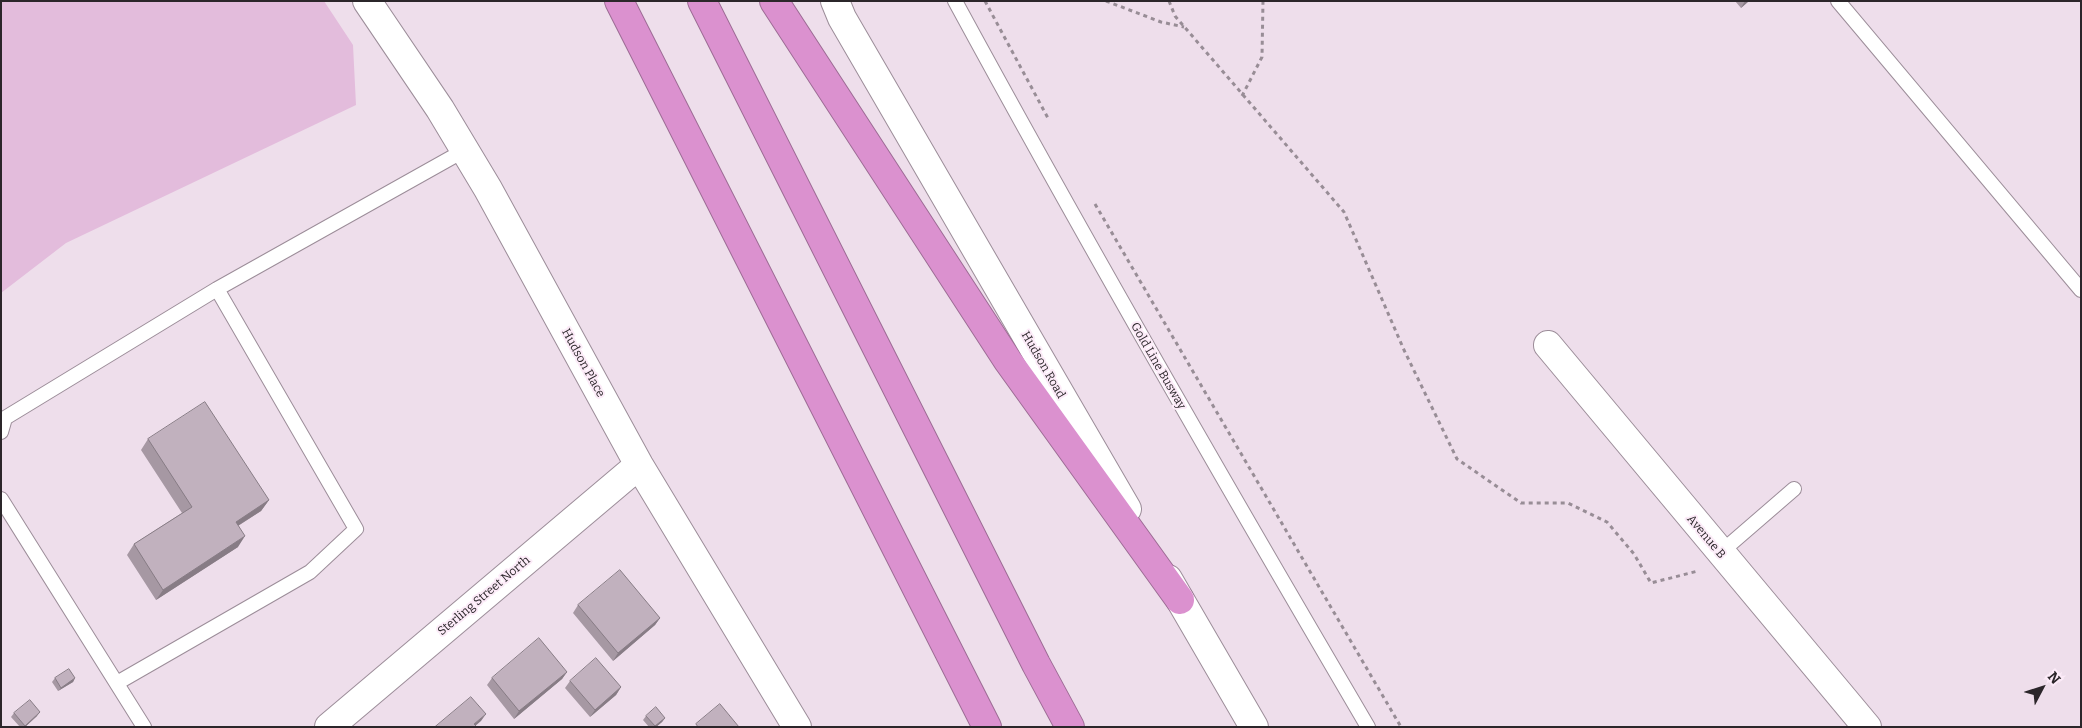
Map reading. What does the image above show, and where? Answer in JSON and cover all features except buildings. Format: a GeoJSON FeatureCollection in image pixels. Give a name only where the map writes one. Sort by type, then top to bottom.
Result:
{"type":"FeatureCollection","features":[{"type":"Feature","properties":{"kind":"highway"},"geometry":{"type":"LineString","coordinates":[[619,1],[987,727]]}},
{"type":"Feature","properties":{"kind":"highway"},"geometry":{"type":"LineString","coordinates":[[702,1],[1032,656],[1070,727]]}},
{"type":"Feature","properties":{"kind":"highway"},"geometry":{"type":"LineString","coordinates":[[774,1],[1008,361],[1180,600]]}},
{"type":"Feature","properties":{"kind":"street","name":"Hudson Place"},"geometry":{"type":"LineString","coordinates":[[368,1],[440,109],[639,465],[797,727]]}},
{"type":"Feature","properties":{"kind":"street","name":"Hudson Road"},"geometry":{"type":"LineString","coordinates":[[835,1],[842,18],[1254,727]]}},
{"type":"Feature","properties":{"kind":"street","name":"Avenue B"},"geometry":{"type":"LineString","coordinates":[[1548,345],[1866,727]]}},
{"type":"Feature","properties":{"kind":"street","name":"Sterling Street North"},"geometry":{"type":"LineString","coordinates":[[329,727],[639,465]]}},
{"type":"Feature","properties":{"kind":"lane","name":"Gold Line Busway"},"geometry":{"type":"LineString","coordinates":[[955,1],[1038,154],[1228,489],[1368,727]]}},
{"type":"Feature","properties":{"kind":"lane"},"geometry":{"type":"LineString","coordinates":[[1838,1],[2081,290]]}},
{"type":"Feature","properties":{"kind":"lane"},"geometry":{"type":"LineString","coordinates":[[1,432],[5,418],[217,289],[464,150]]}},
{"type":"Feature","properties":{"kind":"lane"},"geometry":{"type":"LineString","coordinates":[[116,683],[310,572],[356,529],[217,289]]}},
{"type":"Feature","properties":{"kind":"lane"},"geometry":{"type":"LineString","coordinates":[[1720,553],[1794,489]]}},
{"type":"Feature","properties":{"kind":"lane"},"geometry":{"type":"LineString","coordinates":[[1,499],[144,727]]}},
{"type":"Feature","properties":{"kind":"path"},"geometry":{"type":"LineString","coordinates":[[985,1],[1052,127]]}},
{"type":"Feature","properties":{"kind":"path"},"geometry":{"type":"LineString","coordinates":[[1106,1],[1161,22],[1184,27]]}},
{"type":"Feature","properties":{"kind":"path"},"geometry":{"type":"LineString","coordinates":[[1168,1],[1175,16],[1184,27],[1344,212],[1404,350],[1457,459],[1521,503],[1568,503],[1607,522],[1634,554],[1651,583],[1699,570],[1705,578]]}},
{"type":"Feature","properties":{"kind":"path"},"geometry":{"type":"LineString","coordinates":[[1242,96],[1262,57],[1264,1]]}},
{"type":"Feature","properties":{"kind":"path"},"geometry":{"type":"LineString","coordinates":[[1095,203],[1401,727]]}},
{"type":"Feature","properties":{"kind":"shaded area"},"geometry":{"type":"Polygon","coordinates":[[[1,1],[324,1],[353,45],[356,105],[66,243],[1,293],[1,1]]]}}]}
